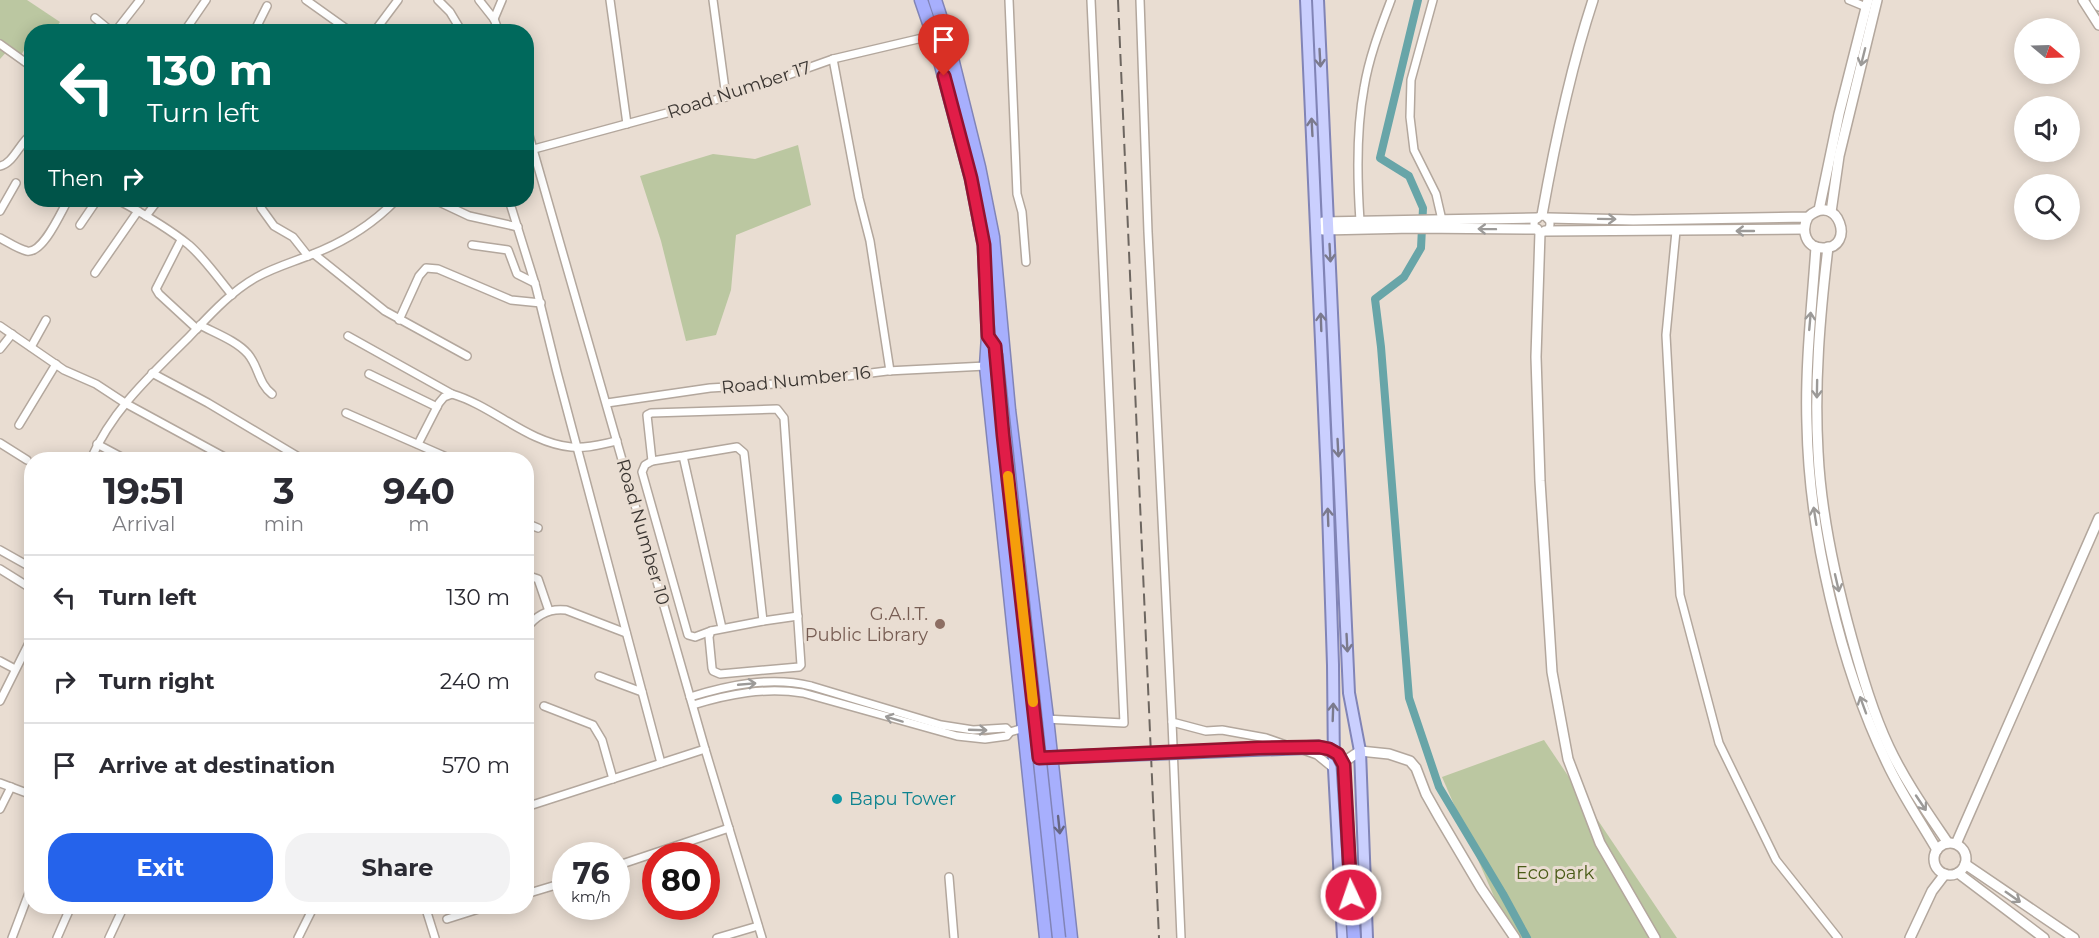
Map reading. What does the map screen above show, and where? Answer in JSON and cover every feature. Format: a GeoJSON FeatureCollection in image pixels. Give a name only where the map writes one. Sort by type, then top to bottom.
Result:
{"type":"FeatureCollection","features":[{"type":"Feature","properties":{"kind":"highway"},"geometry":{"type":"LineString","coordinates":[[921,0],[933,35],[971,178],[984,245],[1059,938]]}},
{"type":"Feature","properties":{"kind":"highway"},"geometry":{"type":"LineString","coordinates":[[935,0],[946,34],[979,167],[993,237],[995,342],[1047,718],[1071,938]]}},
{"type":"Feature","properties":{"kind":"highway"},"geometry":{"type":"LineString","coordinates":[[995,342],[986,366],[1046,938]]}},
{"type":"Feature","properties":{"kind":"highway"},"geometry":{"type":"LineString","coordinates":[[1039,758],[1319,747],[1338,754],[1344,765],[1354,938]]}},
{"type":"Feature","properties":{"kind":"highway"},"geometry":{"type":"LineString","coordinates":[[1032,796],[1055,794]]}},
{"type":"Feature","properties":{"kind":"main road"},"geometry":{"type":"LineString","coordinates":[[1306,0],[1323,226],[1349,693],[1360,751],[1368,938]]}},
{"type":"Feature","properties":{"kind":"main road"},"geometry":{"type":"LineString","coordinates":[[1318,0],[1334,768],[1343,938]]}},
{"type":"Feature","properties":{"kind":"street"},"geometry":{"type":"LineString","coordinates":[[120,24],[140,0]]}},
{"type":"Feature","properties":{"kind":"street"},"geometry":{"type":"LineString","coordinates":[[190,24],[206,0]]}},
{"type":"Feature","properties":{"kind":"street"},"geometry":{"type":"LineString","coordinates":[[306,0],[340,24]]}},
{"type":"Feature","properties":{"kind":"street"},"geometry":{"type":"LineString","coordinates":[[381,24],[398,0]]}},
{"type":"Feature","properties":{"kind":"street"},"geometry":{"type":"LineString","coordinates":[[438,0],[450,12],[457,24]]}},
{"type":"Feature","properties":{"kind":"street"},"geometry":{"type":"LineString","coordinates":[[479,0],[496,24]]}},
{"type":"Feature","properties":{"kind":"street"},"geometry":{"type":"LineString","coordinates":[[494,19],[502,0]]}},
{"type":"Feature","properties":{"kind":"street"},"geometry":{"type":"LineString","coordinates":[[610,0],[627,124]]}},
{"type":"Feature","properties":{"kind":"street"},"geometry":{"type":"LineString","coordinates":[[713,0],[726,97]]}},
{"type":"Feature","properties":{"kind":"street"},"geometry":{"type":"LineString","coordinates":[[1009,0],[1017,194],[1022,212],[1026,262]]}},
{"type":"Feature","properties":{"kind":"street"},"geometry":{"type":"LineString","coordinates":[[692,701],[724,691],[803,693],[978,739],[1007,736],[1010,732],[1047,718],[1124,723],[1091,0]]}},
{"type":"Feature","properties":{"kind":"street"},"geometry":{"type":"LineString","coordinates":[[1140,0],[1148,232],[1181,938]]}},
{"type":"Feature","properties":{"kind":"street"},"geometry":{"type":"LineString","coordinates":[[1360,221],[1357,184],[1364,89],[1375,45],[1391,0]]}},
{"type":"Feature","properties":{"kind":"street"},"geometry":{"type":"LineString","coordinates":[[1433,0],[1411,80],[1410,117],[1414,150],[1436,194],[1439,223]]}},
{"type":"Feature","properties":{"kind":"street"},"geometry":{"type":"LineString","coordinates":[[1593,0],[1580,42],[1555,144],[1542,217],[1534,224],[1541,231],[1537,379],[1540,481],[1552,672],[1568,759],[1600,843],[1655,938]]}},
{"type":"Feature","properties":{"kind":"street"},"geometry":{"type":"LineString","coordinates":[[1819,210],[1839,114],[1867,4],[1849,0]]}},
{"type":"Feature","properties":{"kind":"street"},"geometry":{"type":"LineString","coordinates":[[1831,212],[1839,156],[1877,0]]}},
{"type":"Feature","properties":{"kind":"street"},"geometry":{"type":"LineString","coordinates":[[2083,0],[2099,25]]}},
{"type":"Feature","properties":{"kind":"street"},"geometry":{"type":"LineString","coordinates":[[2095,0],[2099,6]]}},
{"type":"Feature","properties":{"kind":"street"},"geometry":{"type":"LineString","coordinates":[[258,24],[267,6]]}},
{"type":"Feature","properties":{"kind":"street"},"geometry":{"type":"LineString","coordinates":[[95,18],[103,24]]}},
{"type":"Feature","properties":{"kind":"street","name":"Road Number 17"},"geometry":{"type":"LineString","coordinates":[[534,149],[726,97],[833,59],[933,35],[946,34]]}},
{"type":"Feature","properties":{"kind":"street"},"geometry":{"type":"LineString","coordinates":[[0,44],[24,61]]}},
{"type":"Feature","properties":{"kind":"street"},"geometry":{"type":"LineString","coordinates":[[833,59],[859,198],[870,241],[890,371]]}},
{"type":"Feature","properties":{"kind":"street"},"geometry":{"type":"LineString","coordinates":[[0,166],[7,164],[24,141]]}},
{"type":"Feature","properties":{"kind":"street","name":"Road Number 10"},"geometry":{"type":"LineString","coordinates":[[534,149],[705,749],[762,938]]}},
{"type":"Feature","properties":{"kind":"street"},"geometry":{"type":"LineString","coordinates":[[0,211],[16,183]]}},
{"type":"Feature","properties":{"kind":"street"},"geometry":{"type":"LineString","coordinates":[[0,238],[27,251],[34,250],[43,242],[64,207]]}},
{"type":"Feature","properties":{"kind":"street"},"geometry":{"type":"LineString","coordinates":[[80,225],[93,207]]}},
{"type":"Feature","properties":{"kind":"street"},"geometry":{"type":"LineString","coordinates":[[131,207],[198,254],[232,295]]}},
{"type":"Feature","properties":{"kind":"street"},"geometry":{"type":"LineString","coordinates":[[146,216],[153,207]]}},
{"type":"Feature","properties":{"kind":"street"},"geometry":{"type":"LineString","coordinates":[[94,452],[97,444],[125,403],[152,373],[232,295],[258,277],[311,255],[364,227],[388,207]]}},
{"type":"Feature","properties":{"kind":"street"},"geometry":{"type":"LineString","coordinates":[[448,207],[469,216],[518,226]]}},
{"type":"Feature","properties":{"kind":"street"},"geometry":{"type":"LineString","coordinates":[[511,207],[541,303],[661,763]]}},
{"type":"Feature","properties":{"kind":"street"},"geometry":{"type":"LineString","coordinates":[[261,208],[274,226],[293,237],[311,255],[376,305],[399,320],[467,356]]}},
{"type":"Feature","properties":{"kind":"street"},"geometry":{"type":"LineString","coordinates":[[1323,226],[1542,217],[1634,220],[1808,217],[1819,210],[1831,212],[1839,220],[1841,231],[1837,241],[1828,247],[1816,247],[1807,240],[1804,229],[1808,217]]}},
{"type":"Feature","properties":{"kind":"street"},"geometry":{"type":"LineString","coordinates":[[95,273],[138,211]]}},
{"type":"Feature","properties":{"kind":"street"},"geometry":{"type":"LineString","coordinates":[[1541,231],[1550,227],[1542,217]]}},
{"type":"Feature","properties":{"kind":"street"},"geometry":{"type":"LineString","coordinates":[[1323,226],[1360,221],[1414,224]]}},
{"type":"Feature","properties":{"kind":"street"},"geometry":{"type":"LineString","coordinates":[[1439,223],[1541,231],[1804,229]]}},
{"type":"Feature","properties":{"kind":"street"},"geometry":{"type":"LineString","coordinates":[[1676,231],[1666,335],[1680,595],[1719,742],[1776,860],[1838,938]]}},
{"type":"Feature","properties":{"kind":"street"},"geometry":{"type":"LineString","coordinates":[[181,240],[156,289],[164,299],[198,327],[244,350],[252,360],[263,386],[272,394]]}},
{"type":"Feature","properties":{"kind":"street"},"geometry":{"type":"LineString","coordinates":[[472,244],[508,250],[517,274],[535,283]]}},
{"type":"Feature","properties":{"kind":"street"},"geometry":{"type":"LineString","coordinates":[[1816,247],[1807,359],[1807,426],[1814,511],[1829,593],[1851,670],[1871,728],[1897,782],[1937,850]]}},
{"type":"Feature","properties":{"kind":"street"},"geometry":{"type":"LineString","coordinates":[[1828,247],[1821,311],[1817,422],[1822,501],[1831,553],[1858,662],[1888,745],[1908,784],[1952,844],[1963,850],[1965,864],[1958,873]]}},
{"type":"Feature","properties":{"kind":"street"},"geometry":{"type":"LineString","coordinates":[[399,320],[419,276],[426,268],[438,269],[511,300],[541,303]]}},
{"type":"Feature","properties":{"kind":"street"},"geometry":{"type":"LineString","coordinates":[[31,347],[46,320]]}},
{"type":"Feature","properties":{"kind":"street"},"geometry":{"type":"LineString","coordinates":[[0,326],[56,364],[96,384],[125,403],[215,452]]}},
{"type":"Feature","properties":{"kind":"street"},"geometry":{"type":"LineString","coordinates":[[0,349],[12,334]]}},
{"type":"Feature","properties":{"kind":"street"},"geometry":{"type":"LineString","coordinates":[[348,336],[452,394],[552,443],[578,448],[617,441]]}},
{"type":"Feature","properties":{"kind":"street"},"geometry":{"type":"LineString","coordinates":[[19,425],[56,364]]}},
{"type":"Feature","properties":{"kind":"street","name":"Road Number 16"},"geometry":{"type":"LineString","coordinates":[[607,403],[710,388],[890,371],[986,366]]}},
{"type":"Feature","properties":{"kind":"street"},"geometry":{"type":"LineString","coordinates":[[152,373],[190,392],[290,452]]}},
{"type":"Feature","properties":{"kind":"street"},"geometry":{"type":"LineString","coordinates":[[369,374],[437,407]]}},
{"type":"Feature","properties":{"kind":"street"},"geometry":{"type":"LineString","coordinates":[[418,444],[437,407],[444,397],[452,394]]}},
{"type":"Feature","properties":{"kind":"street"},"geometry":{"type":"LineString","coordinates":[[652,461],[646,420],[651,413],[777,409],[784,418],[802,662],[798,668],[720,674],[712,668],[709,637],[711,631]]}},
{"type":"Feature","properties":{"kind":"street"},"geometry":{"type":"LineString","coordinates":[[346,413],[436,452]]}},
{"type":"Feature","properties":{"kind":"street"},"geometry":{"type":"LineString","coordinates":[[0,443],[24,458]]}},
{"type":"Feature","properties":{"kind":"street"},"geometry":{"type":"LineString","coordinates":[[97,444],[112,452]]}},
{"type":"Feature","properties":{"kind":"street"},"geometry":{"type":"LineString","coordinates":[[764,621],[744,453],[737,447],[652,461],[645,465],[642,472],[688,635],[695,637],[722,628],[798,616]]}},
{"type":"Feature","properties":{"kind":"street"},"geometry":{"type":"LineString","coordinates":[[683,456],[722,628]]}},
{"type":"Feature","properties":{"kind":"street"},"geometry":{"type":"LineString","coordinates":[[2044,938],[1958,873],[1940,872],[1935,864],[1935,854],[1937,850],[1952,844],[2099,519]]}},
{"type":"Feature","properties":{"kind":"street"},"geometry":{"type":"LineString","coordinates":[[534,526],[538,528]]}},
{"type":"Feature","properties":{"kind":"street"},"geometry":{"type":"LineString","coordinates":[[0,550],[24,564]]}},
{"type":"Feature","properties":{"kind":"street"},"geometry":{"type":"LineString","coordinates":[[0,570],[24,584]]}},
{"type":"Feature","properties":{"kind":"street"},"geometry":{"type":"LineString","coordinates":[[534,578],[538,579],[549,611]]}},
{"type":"Feature","properties":{"kind":"street"},"geometry":{"type":"LineString","coordinates":[[534,620],[549,611],[566,610],[626,633]]}},
{"type":"Feature","properties":{"kind":"street"},"geometry":{"type":"LineString","coordinates":[[0,701],[24,652]]}},
{"type":"Feature","properties":{"kind":"street"},"geometry":{"type":"LineString","coordinates":[[0,661],[15,669]]}},
{"type":"Feature","properties":{"kind":"street"},"geometry":{"type":"LineString","coordinates":[[720,674],[724,691]]}},
{"type":"Feature","properties":{"kind":"street"},"geometry":{"type":"LineString","coordinates":[[599,676],[642,692]]}},
{"type":"Feature","properties":{"kind":"street"},"geometry":{"type":"LineString","coordinates":[[544,706],[593,725],[602,741],[613,779]]}},
{"type":"Feature","properties":{"kind":"street"},"geometry":{"type":"LineString","coordinates":[[1172,722],[1206,731],[1222,730],[1266,738],[1317,755],[1334,768],[1360,751],[1389,754],[1410,761],[1416,768],[1426,794],[1481,888],[1515,938]]}},
{"type":"Feature","properties":{"kind":"street"},"geometry":{"type":"LineString","coordinates":[[534,804],[705,749]]}},
{"type":"Feature","properties":{"kind":"street"},"geometry":{"type":"LineString","coordinates":[[0,783],[24,792]]}},
{"type":"Feature","properties":{"kind":"street"},"geometry":{"type":"LineString","coordinates":[[0,809],[11,787]]}},
{"type":"Feature","properties":{"kind":"street"},"geometry":{"type":"LineString","coordinates":[[630,861],[729,828]]}},
{"type":"Feature","properties":{"kind":"street"},"geometry":{"type":"LineString","coordinates":[[1965,864],[2074,938]]}},
{"type":"Feature","properties":{"kind":"street"},"geometry":{"type":"LineString","coordinates":[[1910,938],[1932,891],[1945,874]]}},
{"type":"Feature","properties":{"kind":"street"},"geometry":{"type":"LineString","coordinates":[[949,877],[954,938]]}},
{"type":"Feature","properties":{"kind":"street"},"geometry":{"type":"LineString","coordinates":[[534,892],[552,886]]}},
{"type":"Feature","properties":{"kind":"street"},"geometry":{"type":"LineString","coordinates":[[12,938],[24,906]]}},
{"type":"Feature","properties":{"kind":"street"},"geometry":{"type":"LineString","coordinates":[[57,938],[68,914]]}},
{"type":"Feature","properties":{"kind":"street"},"geometry":{"type":"LineString","coordinates":[[110,938],[120,914]]}},
{"type":"Feature","properties":{"kind":"street"},"geometry":{"type":"LineString","coordinates":[[298,938],[310,914]]}},
{"type":"Feature","properties":{"kind":"street"},"geometry":{"type":"LineString","coordinates":[[428,914],[435,938]]}},
{"type":"Feature","properties":{"kind":"street"},"geometry":{"type":"LineString","coordinates":[[447,919],[463,914]]}},
{"type":"Feature","properties":{"kind":"street"},"geometry":{"type":"LineString","coordinates":[[717,938],[758,926]]}},
{"type":"Feature","properties":{"kind":"green space"},"geometry":{"type":"Polygon","coordinates":[[[0,0],[27,0],[60,22],[58,24],[24,24],[24,50],[21,55],[9,49],[0,59],[0,0]]]}},
{"type":"Feature","properties":{"kind":"green space"},"geometry":{"type":"Polygon","coordinates":[[[798,145],[811,205],[736,235],[731,290],[716,335],[686,341],[661,241],[640,176],[713,154],[755,159],[798,145]]]}},
{"type":"Feature","properties":{"kind":"green space","name":"Eco park"},"geometry":{"type":"Polygon","coordinates":[[[1544,740],[1677,938],[1512,938],[1442,777],[1544,740]]]}},
{"type":"Feature","properties":{"kind":"waterway"},"geometry":{"type":"LineString","coordinates":[[1418,0],[1380,158],[1409,176],[1423,208],[1421,248],[1404,277],[1375,299],[1381,347],[1409,698],[1439,787],[1527,938]]}},
{"type":"Feature","properties":{"kind":"railway"},"geometry":{"type":"LineString","coordinates":[[1118,0],[1159,938]]}},
{"type":"Feature","properties":{"kind":"slow traffic"},"geometry":{"type":"LineString","coordinates":[[1008,476],[1033,702]]}},
{"type":"Feature","properties":{"kind":"place","name":"G.A.I.T. Public Library"},"geometry":{"type":"Point","coordinates":[940,624]}},
{"type":"Feature","properties":{"kind":"place","name":"Bapu Tower"},"geometry":{"type":"Point","coordinates":[837,799]}},
{"type":"Feature","properties":{"kind":"route"},"geometry":{"type":"LineString","coordinates":[[944,76],[971,178],[984,245],[988,336],[995,346],[996,354],[1039,758],[1259,748],[1319,747],[1329,749],[1338,754],[1344,765],[1351,895]]}}]}
